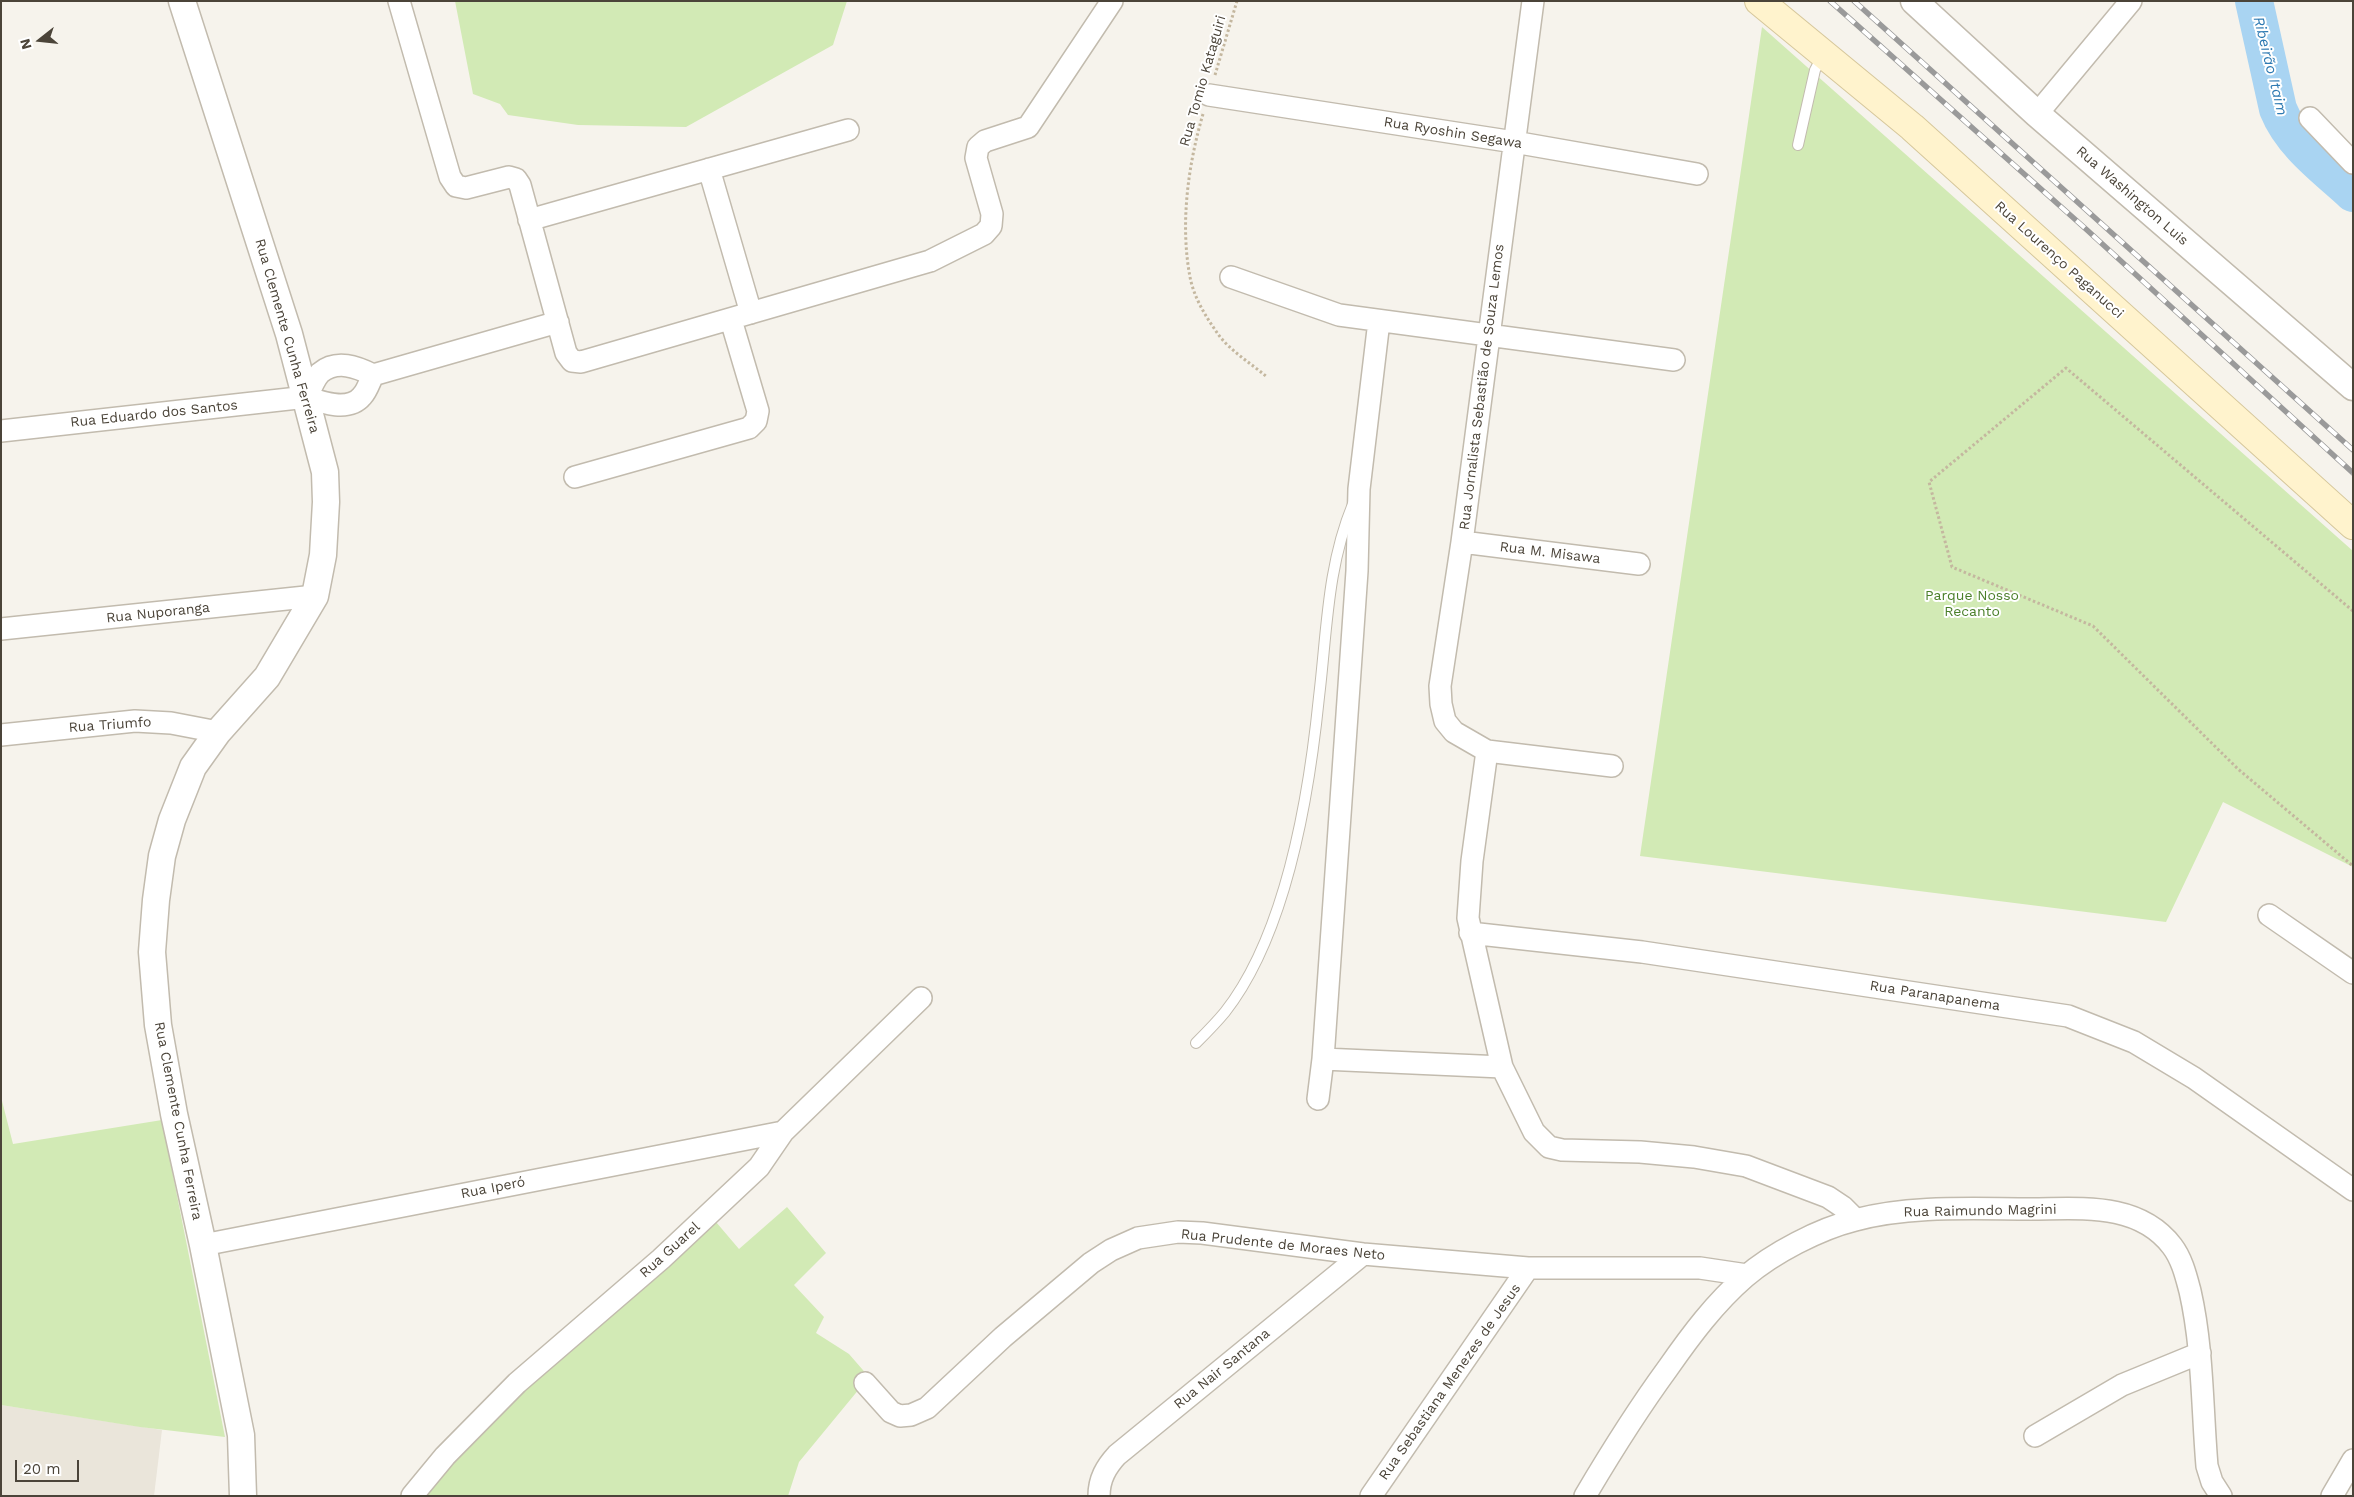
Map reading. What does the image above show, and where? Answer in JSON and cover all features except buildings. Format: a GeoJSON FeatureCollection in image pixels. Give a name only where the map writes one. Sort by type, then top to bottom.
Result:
{"type":"FeatureCollection","features":[{"type":"Feature","properties":{"kind":"main road","name":"Rua Lourenço Paganucci"},"geometry":{"type":"LineString","coordinates":[[1759,1],[1823,56],[1912,127],[2353,525]]}},
{"type":"Feature","properties":{"kind":"street","name":"Rua Clemente Cunha Ferreira"},"geometry":{"type":"LineString","coordinates":[[182,1],[289,334],[307,397],[325,479],[323,555],[315,596],[266,677],[218,732],[194,767],[172,820],[162,856],[156,900],[152,952],[158,1025],[167,1078],[203,1244],[241,1435],[243,1496]]}},
{"type":"Feature","properties":{"kind":"street"},"geometry":{"type":"LineString","coordinates":[[399,1],[450,177],[456,186],[466,188],[509,177],[516,179],[566,353],[572,361],[581,362],[930,261],[984,234],[991,226],[992,214],[976,158],[978,147],[985,141],[1028,127],[1112,1]]}},
{"type":"Feature","properties":{"kind":"street","name":"Rua Jornalista Sebastião de Souza Lemos"},"geometry":{"type":"LineString","coordinates":[[1533,1],[1462,542],[1440,686],[1441,704],[1445,720],[1454,732],[1487,751],[1612,766]]}},
{"type":"Feature","properties":{"kind":"street","name":"Rua Washington Luis"},"geometry":{"type":"LineString","coordinates":[[1914,1],[2037,114],[2353,387]]}},
{"type":"Feature","properties":{"kind":"street"},"geometry":{"type":"LineString","coordinates":[[2037,114],[2131,1]]}},
{"type":"Feature","properties":{"kind":"street","name":"Rua Ryoshin Segawa"},"geometry":{"type":"LineString","coordinates":[[1209,94],[1514,142],[1697,174]]}},
{"type":"Feature","properties":{"kind":"street"},"geometry":{"type":"LineString","coordinates":[[2310,118],[2353,163]]}},
{"type":"Feature","properties":{"kind":"street"},"geometry":{"type":"LineString","coordinates":[[529,220],[848,130]]}},
{"type":"Feature","properties":{"kind":"street"},"geometry":{"type":"LineString","coordinates":[[709,169],[751,313]]}},
{"type":"Feature","properties":{"kind":"street"},"geometry":{"type":"LineString","coordinates":[[1231,277],[1339,315],[1489,337],[1674,360]]}},
{"type":"Feature","properties":{"kind":"street"},"geometry":{"type":"LineString","coordinates":[[574,477],[749,428],[756,421],[758,411],[731,320]]}},
{"type":"Feature","properties":{"kind":"street"},"geometry":{"type":"LineString","coordinates":[[1318,1099],[1323,1059],[1357,571],[1359,490],[1379,321]]}},
{"type":"Feature","properties":{"kind":"street"},"geometry":{"type":"LineString","coordinates":[[373,375],[362,397],[347,404],[330,406],[307,397],[320,373],[337,366],[352,365],[373,375],[558,322]]}},
{"type":"Feature","properties":{"kind":"street","name":"Rua Eduardo dos Santos"},"geometry":{"type":"LineString","coordinates":[[1,431],[307,397]]}},
{"type":"Feature","properties":{"kind":"street","name":"Rua M. Misawa"},"geometry":{"type":"LineString","coordinates":[[1462,542],[1639,564]]}},
{"type":"Feature","properties":{"kind":"street","name":"Rua Nuporanga"},"geometry":{"type":"LineString","coordinates":[[1,630],[315,596]]}},
{"type":"Feature","properties":{"kind":"street","name":"Rua Triumfo"},"geometry":{"type":"LineString","coordinates":[[1,735],[135,721],[171,722],[218,732]]}},
{"type":"Feature","properties":{"kind":"street"},"geometry":{"type":"LineString","coordinates":[[1487,751],[1472,861],[1468,912],[1470,933],[1502,1067],[1534,1132],[1549,1147],[1562,1150],[1626,1151],[1694,1157],[1746,1166],[1828,1197],[1843,1207],[1855,1220]]}},
{"type":"Feature","properties":{"kind":"street"},"geometry":{"type":"LineString","coordinates":[[2269,916],[2353,973]]}},
{"type":"Feature","properties":{"kind":"street","name":"Rua Paranapanema"},"geometry":{"type":"LineString","coordinates":[[1470,933],[1642,952],[2068,1016],[2134,1042],[2194,1078],[2353,1190]]}},
{"type":"Feature","properties":{"kind":"street","name":"Rua Guarel"},"geometry":{"type":"LineString","coordinates":[[412,1496],[444,1456],[517,1383],[661,1259],[759,1167],[783,1132],[921,998]]}},
{"type":"Feature","properties":{"kind":"street"},"geometry":{"type":"LineString","coordinates":[[1323,1059],[1502,1067]]}},
{"type":"Feature","properties":{"kind":"street","name":"Rua Iperó"},"geometry":{"type":"LineString","coordinates":[[203,1244],[783,1132]]}},
{"type":"Feature","properties":{"kind":"street","name":"Rua Raimundo Magrini"},"geometry":{"type":"LineString","coordinates":[[1585,1496],[1628,1424],[1687,1341],[1716,1304],[1747,1275],[1815,1234],[1855,1220],[1897,1213],[1951,1210],[2082,1209],[2130,1214],[2157,1230],[2174,1248],[2185,1271],[2197,1324],[2207,1466],[2217,1495]]}},
{"type":"Feature","properties":{"kind":"street","name":"Rua Prudente de Moraes Neto"},"geometry":{"type":"LineString","coordinates":[[865,1384],[891,1412],[900,1416],[911,1415],[927,1408],[1003,1337],[1091,1263],[1111,1250],[1138,1238],[1178,1232],[1202,1233],[1363,1254],[1528,1268],[1700,1268],[1747,1275]]}},
{"type":"Feature","properties":{"kind":"street","name":"Rua Nair Santana"},"geometry":{"type":"LineString","coordinates":[[1099,1496],[1099,1486],[1106,1467],[1117,1455],[1363,1254]]}},
{"type":"Feature","properties":{"kind":"street","name":"Rua Sebastiana Menezes de Jesus"},"geometry":{"type":"LineString","coordinates":[[1371,1496],[1528,1268]]}},
{"type":"Feature","properties":{"kind":"street"},"geometry":{"type":"LineString","coordinates":[[2034,1436],[2122,1385],[2200,1353]]}},
{"type":"Feature","properties":{"kind":"street"},"geometry":{"type":"LineString","coordinates":[[2332,1496],[2353,1460]]}},
{"type":"Feature","properties":{"kind":"lane"},"geometry":{"type":"LineString","coordinates":[[1798,145],[1815,70],[1823,56]]}},
{"type":"Feature","properties":{"kind":"lane"},"geometry":{"type":"LineString","coordinates":[[1196,1043],[1225,1012],[1246,980],[1282,900],[1304,800],[1319,698],[1327,606],[1333,566],[1348,517],[1359,490]]}},
{"type":"Feature","properties":{"kind":"path","name":"Rua Tomio Kataguiri"},"geometry":{"type":"LineString","coordinates":[[1237,1],[1194,144],[1186,221],[1190,277],[1199,304],[1220,336],[1267,377]]}},
{"type":"Feature","properties":{"kind":"path"},"geometry":{"type":"LineString","coordinates":[[2353,611],[2066,368],[1929,482],[1952,567],[2093,626],[2238,769],[2353,866]]}},
{"type":"Feature","properties":{"kind":"shaded area"},"geometry":{"type":"Polygon","coordinates":[[[1,1405],[162,1430],[154,1496],[1,1496],[1,1405]]]}},
{"type":"Feature","properties":{"kind":"green space"},"geometry":{"type":"Polygon","coordinates":[[[455,1],[847,1],[833,45],[686,127],[578,125],[508,115],[500,104],[473,94],[455,1]]]}},
{"type":"Feature","properties":{"kind":"green space","name":"Parque Nosso Recanto"},"geometry":{"type":"Polygon","coordinates":[[[1762,27],[2353,551],[2353,867],[2223,802],[2166,922],[1640,856],[1762,27]]]}},
{"type":"Feature","properties":{"kind":"green space"},"geometry":{"type":"Polygon","coordinates":[[[1,1097],[13,1144],[162,1120],[225,1437],[140,1427],[1,1405],[1,1097]]]}},
{"type":"Feature","properties":{"kind":"green space"},"geometry":{"type":"Polygon","coordinates":[[[787,1207],[826,1253],[794,1285],[824,1317],[816,1333],[849,1354],[869,1377],[799,1462],[788,1496],[423,1496],[510,1396],[716,1222],[739,1249],[787,1207]]]}},
{"type":"Feature","properties":{"kind":"waterway","name":"Ribeirão Itaim"},"geometry":{"type":"LineString","coordinates":[[2254,1],[2278,109],[2284,122],[2311,155],[2353,193]]}},
{"type":"Feature","properties":{"kind":"railway"},"geometry":{"type":"LineString","coordinates":[[1830,1],[2087,230],[2353,473]]}},
{"type":"Feature","properties":{"kind":"railway"},"geometry":{"type":"LineString","coordinates":[[1854,1],[2353,450]]}}]}
